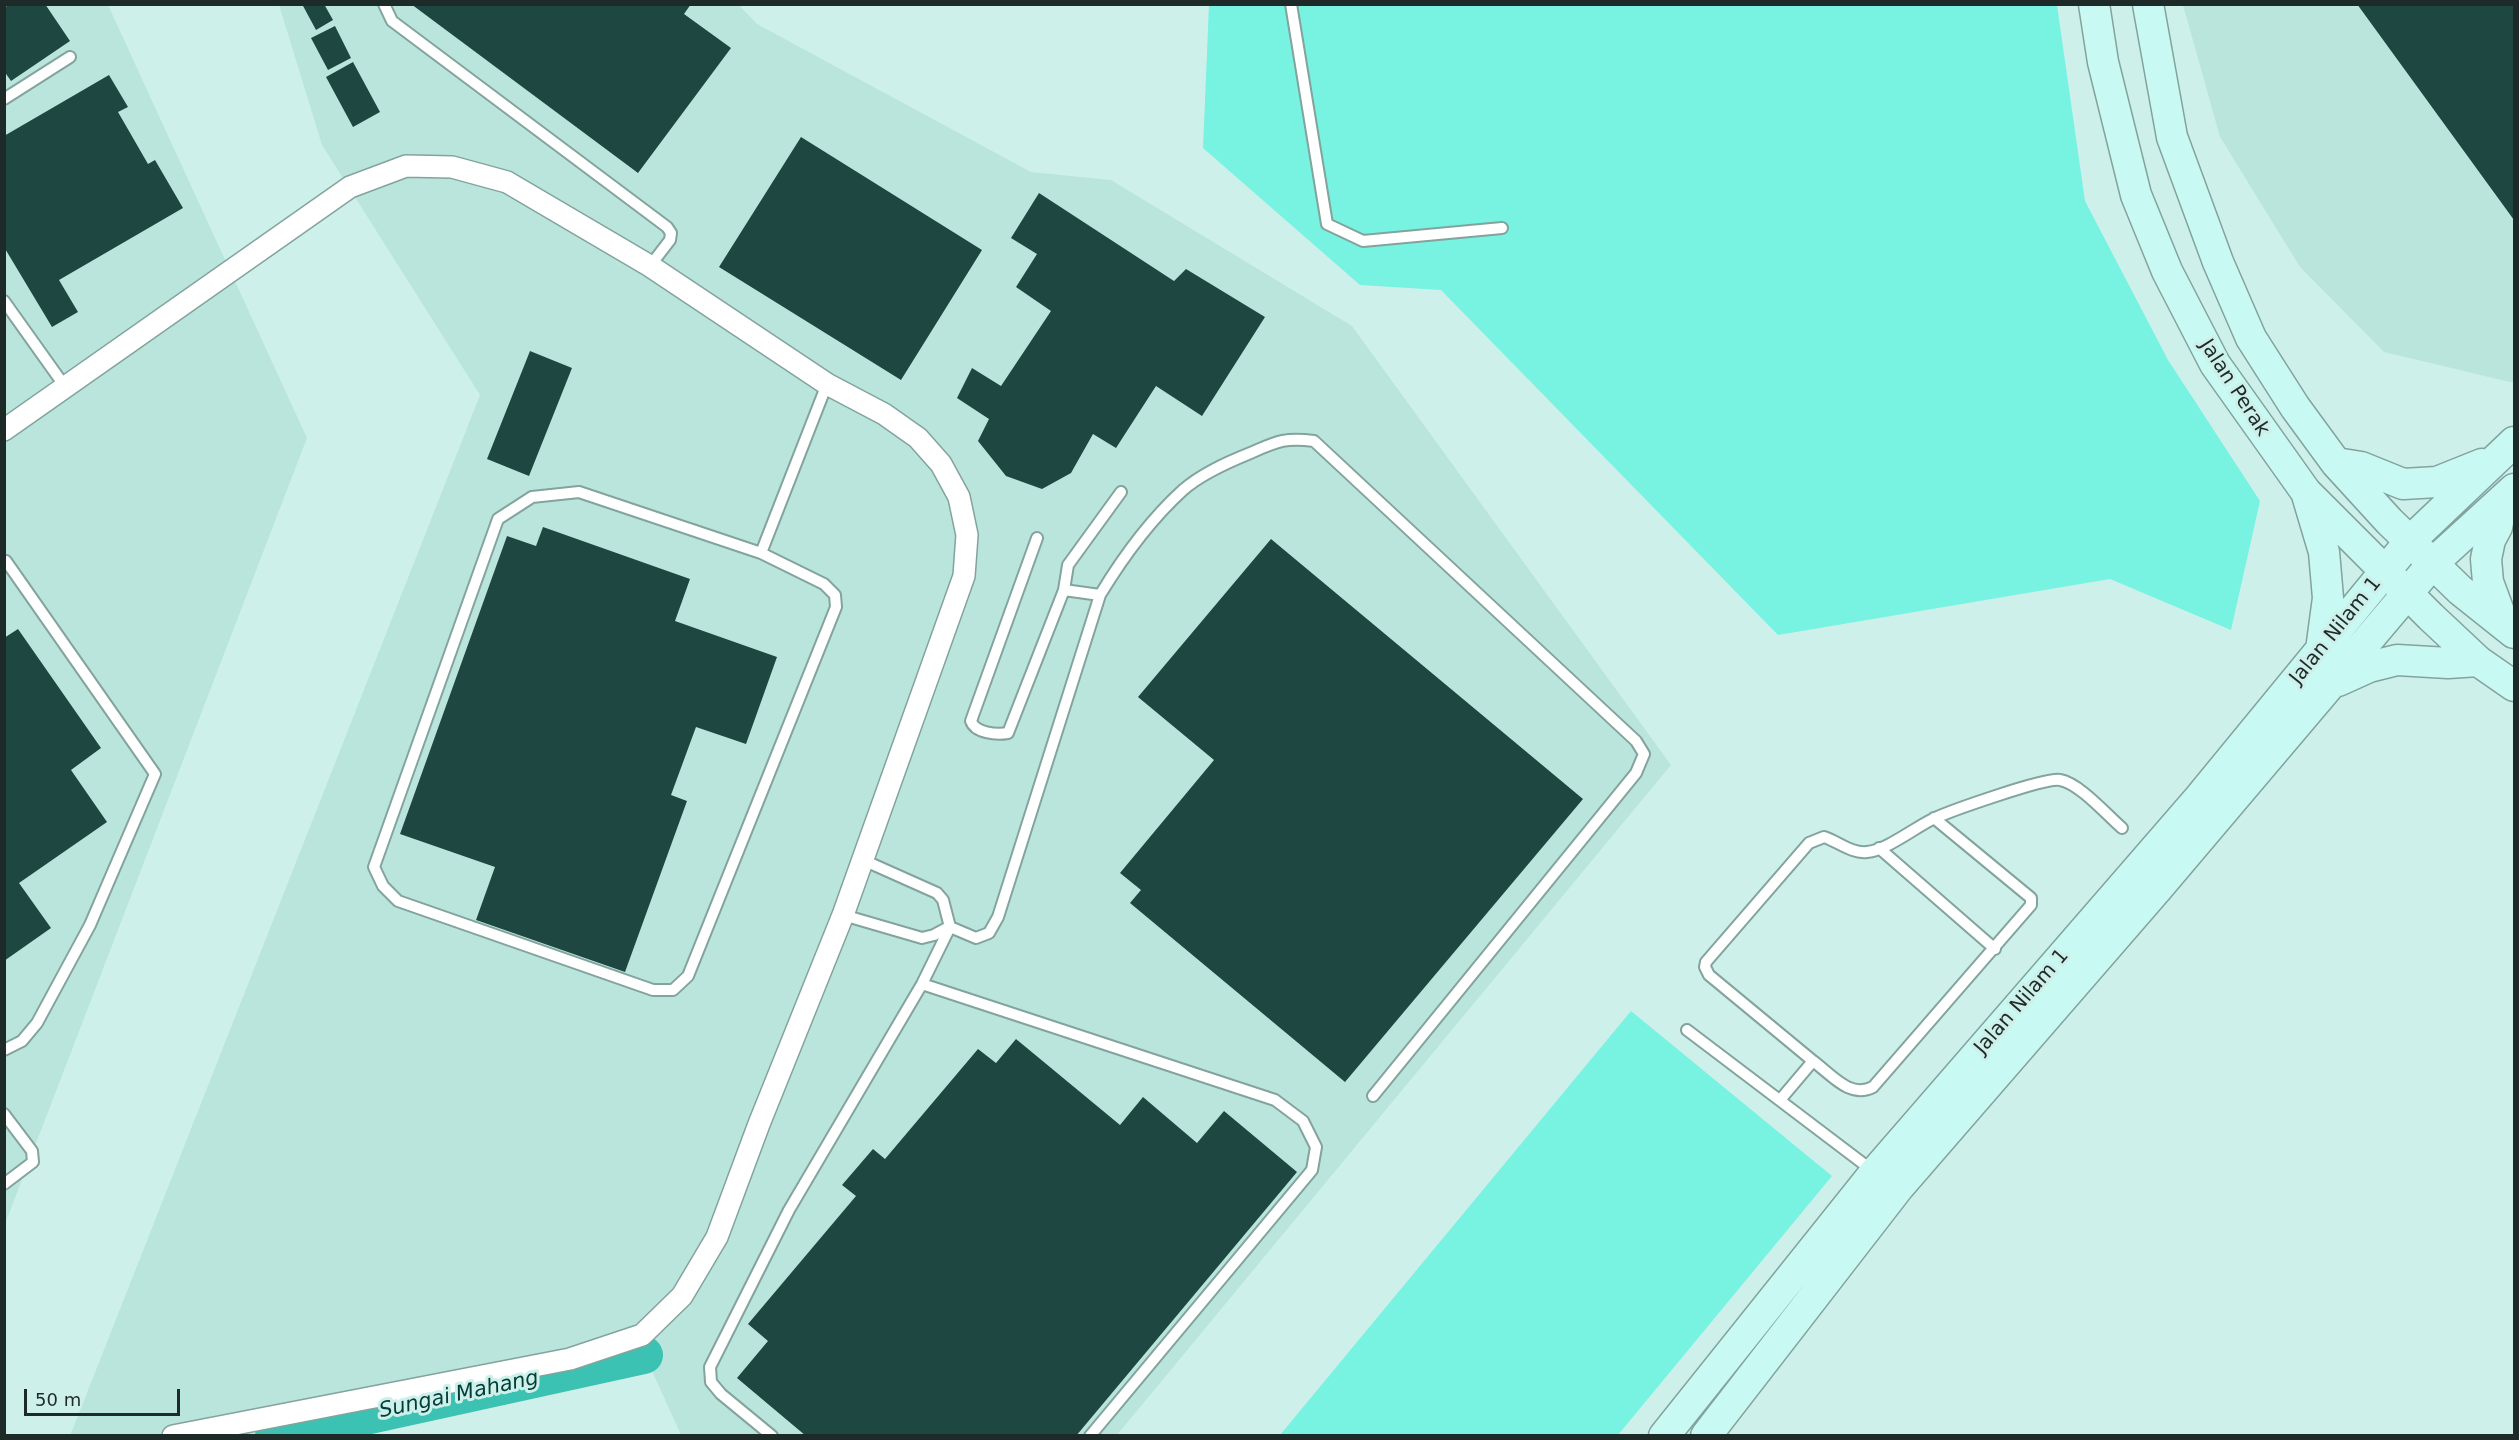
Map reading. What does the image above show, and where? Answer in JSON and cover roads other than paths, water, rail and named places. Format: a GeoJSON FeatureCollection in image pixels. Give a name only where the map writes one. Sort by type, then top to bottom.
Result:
{"type":"FeatureCollection","features":[{"type":"Feature","properties":{"kind":"main road","name":"Jalan Perak"},"geometry":{"type":"LineString","coordinates":[[2094,4],[2103,62],[2136,195],[2167,272],[2215,364],[2306,492],[2384,572],[2478,661],[2514,687]]}},
{"type":"Feature","properties":{"kind":"main road","name":"Jalan Perak"},"geometry":{"type":"LineString","coordinates":[[2148,4],[2172,137],[2218,262],[2252,338],[2295,407],[2336,463],[2460,590],[2509,629]]}},
{"type":"Feature","properties":{"kind":"main road"},"geometry":{"type":"LineString","coordinates":[[2336,463],[2361,467],[2403,484],[2437,482],[2507,450]]}},
{"type":"Feature","properties":{"kind":"main road","name":"Jalan Nilam 1"},"geometry":{"type":"LineString","coordinates":[[1706,1436],[1887,1180],[2410,541],[2507,450]]}},
{"type":"Feature","properties":{"kind":"main road"},"geometry":{"type":"LineString","coordinates":[[2306,492],[2324,552],[2328,598],[2321,650]]}},
{"type":"Feature","properties":{"kind":"main road"},"geometry":{"type":"LineString","coordinates":[[2509,494],[2490,540],[2486,559],[2488,582],[2509,629]]}},
{"type":"Feature","properties":{"kind":"main road","name":"Jalan Nilam 1"},"geometry":{"type":"LineString","coordinates":[[1664,1436],[1887,1180],[2332,684],[2433,563],[2509,494]]}},
{"type":"Feature","properties":{"kind":"main road"},"geometry":{"type":"LineString","coordinates":[[2332,684],[2369,667],[2397,660],[2448,663],[2478,661]]}},
{"type":"Feature","properties":{"kind":"street"},"geometry":{"type":"LineString","coordinates":[[4,430],[350,187],[406,166],[452,167],[507,182],[650,266],[827,384],[884,414],[918,438],[941,464],[959,497],[967,535],[964,576],[843,915],[759,1124],[717,1237],[681,1296],[642,1335],[570,1359],[356,1398],[173,1436]]}},
{"type":"Feature","properties":{"kind":"lane"},"geometry":{"type":"LineString","coordinates":[[384,4],[392,21],[667,227],[671,233],[670,240],[650,266]]}},
{"type":"Feature","properties":{"kind":"lane"},"geometry":{"type":"LineString","coordinates":[[1291,4],[1326,224],[1363,241],[1502,228]]}},
{"type":"Feature","properties":{"kind":"lane"},"geometry":{"type":"LineString","coordinates":[[4,99],[70,57]]}},
{"type":"Feature","properties":{"kind":"lane"},"geometry":{"type":"LineString","coordinates":[[4,301],[66,388]]}},
{"type":"Feature","properties":{"kind":"lane"},"geometry":{"type":"LineString","coordinates":[[761,553],[827,384]]}},
{"type":"Feature","properties":{"kind":"lane"},"geometry":{"type":"LineString","coordinates":[[843,915],[922,938],[950,927],[976,938],[989,933],[998,917],[1100,595],[1119,564],[1184,488],[1223,464],[1263,447],[1289,438],[1314,441],[1636,741],[1644,754],[1636,773],[1373,1096]]}},
{"type":"Feature","properties":{"kind":"lane"},"geometry":{"type":"LineString","coordinates":[[579,492],[761,553],[824,584],[835,595],[836,607],[688,976],[674,990],[653,990],[398,901],[382,886],[374,867],[498,519],[532,497],[579,492]]}},
{"type":"Feature","properties":{"kind":"lane"},"geometry":{"type":"LineString","coordinates":[[1037,538],[971,721],[977,730],[1002,734],[1012,729],[1064,590],[1068,566],[1121,492]]}},
{"type":"Feature","properties":{"kind":"lane"},"geometry":{"type":"LineString","coordinates":[[4,1050],[22,1041],[42,1013],[90,925],[155,774],[6,561]]}},
{"type":"Feature","properties":{"kind":"lane"},"geometry":{"type":"LineString","coordinates":[[1064,590],[1100,595]]}},
{"type":"Feature","properties":{"kind":"lane"},"geometry":{"type":"LineString","coordinates":[[1934,818],[2031,898],[2031,905],[1873,1087],[1863,1092],[1852,1091],[1709,975],[1705,968],[1706,962],[1809,843],[1824,837],[1855,851],[1866,852],[1879,848],[1934,818],[2039,782],[2061,780],[2080,790],[2122,828]]}},
{"type":"Feature","properties":{"kind":"lane"},"geometry":{"type":"LineString","coordinates":[[1879,848],[1995,949]]}},
{"type":"Feature","properties":{"kind":"lane"},"geometry":{"type":"LineString","coordinates":[[772,1436],[720,1394],[711,1382],[710,1367],[789,1210],[922,984],[950,927],[943,900],[937,893],[863,860]]}},
{"type":"Feature","properties":{"kind":"lane"},"geometry":{"type":"LineString","coordinates":[[922,984],[1275,1100],[1303,1121],[1316,1147],[1312,1170],[1089,1436]]}},
{"type":"Feature","properties":{"kind":"lane"},"geometry":{"type":"LineString","coordinates":[[1687,1030],[1887,1180]]}},
{"type":"Feature","properties":{"kind":"lane"},"geometry":{"type":"LineString","coordinates":[[1780,1100],[1798,1082],[1813,1061]]}},
{"type":"Feature","properties":{"kind":"lane"},"geometry":{"type":"LineString","coordinates":[[4,1114],[32,1151],[33,1162],[4,1185]]}},
{"type":"Feature","properties":{"kind":"waterway","name":"Sungai Mahang"},"geometry":{"type":"LineString","coordinates":[[274,1436],[644,1355]]}}]}
